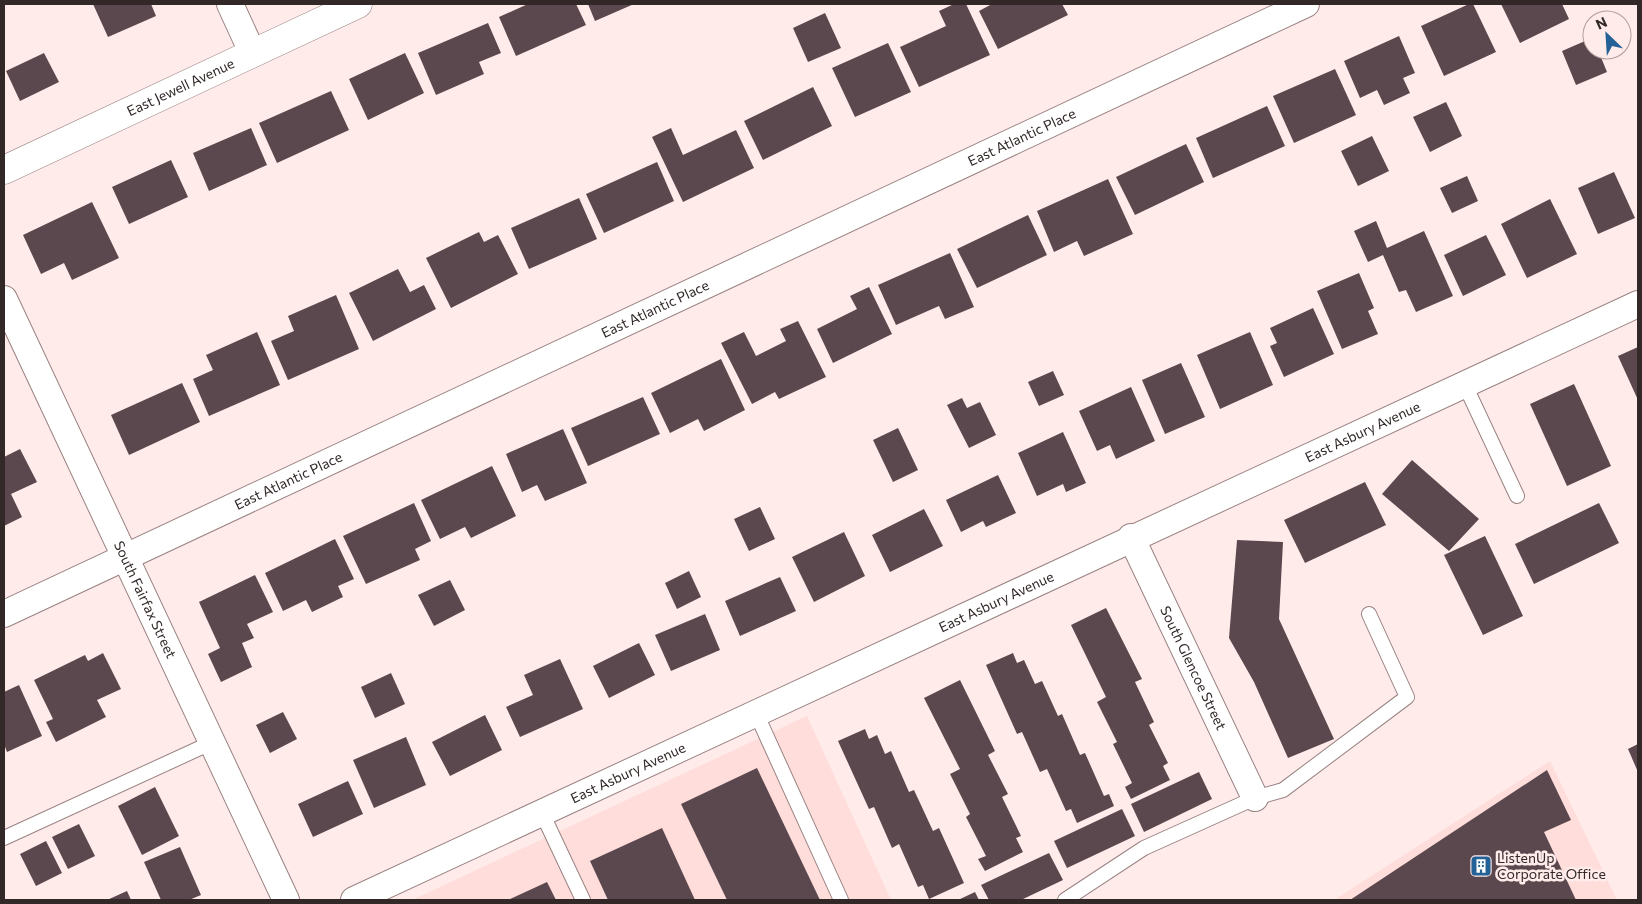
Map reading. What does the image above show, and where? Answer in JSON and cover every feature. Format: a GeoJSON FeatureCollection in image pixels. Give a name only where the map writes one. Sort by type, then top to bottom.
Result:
{"type":"FeatureCollection","features":[{"type":"Feature","properties":{"kind":"street"},"geometry":{"type":"LineString","coordinates":[[230,4],[252,52]]}},
{"type":"Feature","properties":{"kind":"street","name":"East Jewell Avenue"},"geometry":{"type":"LineString","coordinates":[[4,170],[252,52],[358,4]]}},
{"type":"Feature","properties":{"kind":"street","name":"East Atlantic Place"},"geometry":{"type":"LineString","coordinates":[[4,614],[1306,4]]}},
{"type":"Feature","properties":{"kind":"street","name":"South Fairfax Street"},"geometry":{"type":"LineString","coordinates":[[4,299],[286,900]]}},
{"type":"Feature","properties":{"kind":"street","name":"East Asbury Avenue"},"geometry":{"type":"LineString","coordinates":[[354,900],[1132,537],[1638,304]]}},
{"type":"Feature","properties":{"kind":"street","name":"South Glencoe Street"},"geometry":{"type":"LineString","coordinates":[[1132,537],[1256,798]]}},
{"type":"Feature","properties":{"kind":"lane"},"geometry":{"type":"LineString","coordinates":[[1465,385],[1517,496]]}},
{"type":"Feature","properties":{"kind":"lane"},"geometry":{"type":"LineString","coordinates":[[1065,900],[1144,848],[1256,798],[1283,790],[1407,697],[1369,614]]}},
{"type":"Feature","properties":{"kind":"lane"},"geometry":{"type":"LineString","coordinates":[[756,713],[841,900]]}},
{"type":"Feature","properties":{"kind":"lane"},"geometry":{"type":"LineString","coordinates":[[4,838],[213,742]]}},
{"type":"Feature","properties":{"kind":"lane"},"geometry":{"type":"LineString","coordinates":[[542,813],[583,900]]}},
{"type":"Feature","properties":{"kind":"shaded area"},"geometry":{"type":"Polygon","coordinates":[[[807,716],[891,900],[412,900],[807,716]]]}},
{"type":"Feature","properties":{"kind":"shaded area","name":"ListenUp Corporate Office"},"geometry":{"type":"Polygon","coordinates":[[[1550,761],[1617,900],[1334,900],[1550,761]]]}},
{"type":"Feature","properties":{"kind":"building"},"geometry":{"type":"Polygon","coordinates":[[[93,4],[151,4],[156,16],[108,37],[93,4]]]}},
{"type":"Feature","properties":{"kind":"building"},"geometry":{"type":"Polygon","coordinates":[[[528,4],[576,4],[586,25],[516,56],[499,17],[528,4]]]}},
{"type":"Feature","properties":{"kind":"building"},"geometry":{"type":"Polygon","coordinates":[[[588,4],[634,4],[595,21],[588,4]]]}},
{"type":"Feature","properties":{"kind":"building"},"geometry":{"type":"Polygon","coordinates":[[[954,4],[966,4],[990,55],[919,87],[900,47],[946,26],[939,11],[954,4]]]}},
{"type":"Feature","properties":{"kind":"building"},"geometry":{"type":"Polygon","coordinates":[[[992,4],[1062,4],[1068,15],[998,49],[979,11],[992,4]]]}},
{"type":"Feature","properties":{"kind":"building"},"geometry":{"type":"Polygon","coordinates":[[[1469,4],[1473,4],[1496,52],[1444,76],[1421,26],[1469,4]]]}},
{"type":"Feature","properties":{"kind":"building"},"geometry":{"type":"Polygon","coordinates":[[[1501,4],[1562,4],[1569,19],[1520,43],[1501,4]]]}},
{"type":"Feature","properties":{"kind":"building"},"geometry":{"type":"Polygon","coordinates":[[[825,13],[841,48],[808,62],[793,28],[825,13]]]}},
{"type":"Feature","properties":{"kind":"building"},"geometry":{"type":"Polygon","coordinates":[[[488,23],[501,53],[479,62],[484,74],[436,95],[418,53],[488,23]]]}},
{"type":"Feature","properties":{"kind":"building"},"geometry":{"type":"Polygon","coordinates":[[[1399,36],[1415,73],[1403,78],[1410,93],[1384,105],[1377,90],[1360,98],[1344,61],[1399,36]]]}},
{"type":"Feature","properties":{"kind":"building"},"geometry":{"type":"Polygon","coordinates":[[[1582,42],[1582,60],[1602,60],[1607,72],[1576,85],[1562,51],[1582,42]]]}},
{"type":"Feature","properties":{"kind":"building"},"geometry":{"type":"Polygon","coordinates":[[[888,43],[911,92],[855,117],[832,68],[888,43]]]}},
{"type":"Feature","properties":{"kind":"building"},"geometry":{"type":"Polygon","coordinates":[[[44,53],[59,82],[20,101],[6,71],[44,53]]]}},
{"type":"Feature","properties":{"kind":"building"},"geometry":{"type":"Polygon","coordinates":[[[405,53],[424,93],[368,120],[349,79],[405,53]]]}},
{"type":"Feature","properties":{"kind":"building"},"geometry":{"type":"Polygon","coordinates":[[[1335,69],[1356,115],[1294,143],[1273,96],[1335,69]]]}},
{"type":"Feature","properties":{"kind":"building"},"geometry":{"type":"Polygon","coordinates":[[[813,87],[832,126],[763,160],[744,121],[813,87]]]}},
{"type":"Feature","properties":{"kind":"building"},"geometry":{"type":"Polygon","coordinates":[[[331,91],[349,130],[277,163],[259,123],[331,91]]]}},
{"type":"Feature","properties":{"kind":"building"},"geometry":{"type":"Polygon","coordinates":[[[1446,102],[1462,136],[1430,152],[1413,117],[1446,102]]]}},
{"type":"Feature","properties":{"kind":"building"},"geometry":{"type":"Polygon","coordinates":[[[1267,106],[1285,146],[1213,178],[1196,138],[1267,106]]]}},
{"type":"Feature","properties":{"kind":"building"},"geometry":{"type":"Polygon","coordinates":[[[251,128],[267,165],[209,191],[193,153],[251,128]]]}},
{"type":"Feature","properties":{"kind":"building"},"geometry":{"type":"Polygon","coordinates":[[[671,128],[683,155],[736,130],[754,168],[683,202],[652,137],[671,128]]]}},
{"type":"Feature","properties":{"kind":"building"},"geometry":{"type":"Polygon","coordinates":[[[1372,136],[1389,171],[1358,186],[1341,151],[1372,136]]]}},
{"type":"Feature","properties":{"kind":"building"},"geometry":{"type":"Polygon","coordinates":[[[1186,144],[1204,182],[1135,215],[1116,177],[1186,144]]]}},
{"type":"Feature","properties":{"kind":"building"},"geometry":{"type":"Polygon","coordinates":[[[171,160],[188,197],[129,224],[112,187],[171,160]]]}},
{"type":"Feature","properties":{"kind":"building"},"geometry":{"type":"Polygon","coordinates":[[[657,162],[674,201],[604,233],[586,194],[657,162]]]}},
{"type":"Feature","properties":{"kind":"building"},"geometry":{"type":"Polygon","coordinates":[[[1614,172],[1635,218],[1598,234],[1578,188],[1614,172]]]}},
{"type":"Feature","properties":{"kind":"building"},"geometry":{"type":"Polygon","coordinates":[[[1467,176],[1478,201],[1452,213],[1440,188],[1467,176]]]}},
{"type":"Feature","properties":{"kind":"building"},"geometry":{"type":"Polygon","coordinates":[[[1108,179],[1133,234],[1084,256],[1077,241],[1054,252],[1037,211],[1108,179]]]}},
{"type":"Feature","properties":{"kind":"building"},"geometry":{"type":"Polygon","coordinates":[[[579,198],[597,239],[529,269],[511,228],[579,198]]]}},
{"type":"Feature","properties":{"kind":"building"},"geometry":{"type":"Polygon","coordinates":[[[1550,199],[1577,254],[1527,278],[1501,224],[1550,199]]]}},
{"type":"Feature","properties":{"kind":"building"},"geometry":{"type":"Polygon","coordinates":[[[92,202],[119,258],[72,280],[64,263],[41,274],[23,235],[92,202]]]}},
{"type":"Feature","properties":{"kind":"building"},"geometry":{"type":"Polygon","coordinates":[[[1028,215],[1047,255],[977,288],[957,249],[1028,215]]]}},
{"type":"Feature","properties":{"kind":"building"},"geometry":{"type":"Polygon","coordinates":[[[1376,221],[1387,248],[1424,231],[1453,296],[1416,312],[1406,290],[1399,292],[1383,255],[1368,262],[1354,231],[1376,221]]]}},
{"type":"Feature","properties":{"kind":"building"},"geometry":{"type":"Polygon","coordinates":[[[479,232],[484,242],[498,235],[518,274],[451,308],[426,258],[479,232]]]}},
{"type":"Feature","properties":{"kind":"building"},"geometry":{"type":"Polygon","coordinates":[[[1486,235],[1506,275],[1463,296],[1444,255],[1486,235]]]}},
{"type":"Feature","properties":{"kind":"building"},"geometry":{"type":"Polygon","coordinates":[[[950,253],[974,307],[945,319],[939,306],[896,325],[878,285],[950,253]]]}},
{"type":"Feature","properties":{"kind":"building"},"geometry":{"type":"Polygon","coordinates":[[[398,269],[410,292],[424,285],[436,309],[373,341],[349,293],[398,269]]]}},
{"type":"Feature","properties":{"kind":"building"},"geometry":{"type":"Polygon","coordinates":[[[1359,273],[1374,308],[1368,311],[1378,334],[1342,349],[1317,291],[1359,273]]]}},
{"type":"Feature","properties":{"kind":"building"},"geometry":{"type":"Polygon","coordinates":[[[869,287],[892,334],[833,363],[817,329],[857,309],[850,296],[869,287]]]}},
{"type":"Feature","properties":{"kind":"building"},"geometry":{"type":"Polygon","coordinates":[[[336,295],[359,349],[288,380],[271,341],[294,331],[288,316],[336,295]]]}},
{"type":"Feature","properties":{"kind":"building"},"geometry":{"type":"Polygon","coordinates":[[[1313,308],[1334,354],[1284,377],[1270,346],[1277,343],[1270,328],[1313,308]]]}},
{"type":"Feature","properties":{"kind":"building"},"geometry":{"type":"Polygon","coordinates":[[[798,321],[826,377],[779,399],[775,392],[752,404],[721,343],[744,332],[756,356],[786,341],[780,329],[798,321]]]}},
{"type":"Feature","properties":{"kind":"building"},"geometry":{"type":"Polygon","coordinates":[[[257,332],[280,385],[209,416],[193,379],[213,370],[206,355],[257,332]]]}},
{"type":"Feature","properties":{"kind":"building"},"geometry":{"type":"Polygon","coordinates":[[[1250,332],[1273,385],[1220,409],[1197,355],[1250,332]]]}},
{"type":"Feature","properties":{"kind":"building"},"geometry":{"type":"Polygon","coordinates":[[[1638,347],[1638,400],[1618,356],[1638,347]]]}},
{"type":"Feature","properties":{"kind":"building"},"geometry":{"type":"Polygon","coordinates":[[[721,359],[745,410],[704,431],[698,419],[670,433],[651,393],[721,359]]]}},
{"type":"Feature","properties":{"kind":"building"},"geometry":{"type":"Polygon","coordinates":[[[1181,363],[1205,417],[1165,434],[1142,380],[1181,363]]]}},
{"type":"Feature","properties":{"kind":"building"},"geometry":{"type":"Polygon","coordinates":[[[1053,371],[1064,395],[1039,406],[1028,382],[1053,371]]]}},
{"type":"Feature","properties":{"kind":"building"},"geometry":{"type":"Polygon","coordinates":[[[182,383],[200,422],[129,455],[111,415],[182,383]]]}},
{"type":"Feature","properties":{"kind":"building"},"geometry":{"type":"Polygon","coordinates":[[[1574,384],[1611,466],[1567,486],[1530,404],[1574,384]]]}},
{"type":"Feature","properties":{"kind":"building"},"geometry":{"type":"Polygon","coordinates":[[[1131,387],[1155,441],[1116,459],[1110,445],[1097,451],[1079,411],[1131,387]]]}},
{"type":"Feature","properties":{"kind":"building"},"geometry":{"type":"Polygon","coordinates":[[[643,397],[660,434],[588,466],[571,428],[643,397]]]}},
{"type":"Feature","properties":{"kind":"building"},"geometry":{"type":"Polygon","coordinates":[[[962,398],[967,408],[980,402],[996,435],[969,448],[947,405],[962,398]]]}},
{"type":"Feature","properties":{"kind":"building"},"geometry":{"type":"Polygon","coordinates":[[[898,428],[918,470],[893,482],[873,440],[898,428]]]}},
{"type":"Feature","properties":{"kind":"building"},"geometry":{"type":"Polygon","coordinates":[[[563,429],[587,483],[545,501],[537,485],[522,492],[506,454],[563,429]]]}},
{"type":"Feature","properties":{"kind":"building"},"geometry":{"type":"Polygon","coordinates":[[[1063,432],[1086,483],[1066,492],[1063,484],[1037,496],[1018,453],[1063,432]]]}},
{"type":"Feature","properties":{"kind":"building"},"geometry":{"type":"Polygon","coordinates":[[[20,449],[37,482],[11,494],[22,517],[4,526],[4,457],[20,449]]]}},
{"type":"Feature","properties":{"kind":"building"},"geometry":{"type":"Polygon","coordinates":[[[1412,460],[1479,519],[1449,551],[1382,494],[1412,460]]]}},
{"type":"Feature","properties":{"kind":"building"},"geometry":{"type":"Polygon","coordinates":[[[492,466],[516,516],[471,538],[465,527],[440,539],[421,500],[492,466]]]}},
{"type":"Feature","properties":{"kind":"building"},"geometry":{"type":"Polygon","coordinates":[[[998,475],[1016,513],[986,527],[983,521],[961,532],[946,500],[998,475]]]}},
{"type":"Feature","properties":{"kind":"building"},"geometry":{"type":"Polygon","coordinates":[[[1365,482],[1386,525],[1305,563],[1284,520],[1365,482]]]}},
{"type":"Feature","properties":{"kind":"building"},"geometry":{"type":"Polygon","coordinates":[[[414,503],[431,541],[415,549],[420,560],[366,584],[343,536],[414,503]]]}},
{"type":"Feature","properties":{"kind":"building"},"geometry":{"type":"Polygon","coordinates":[[[1599,503],[1619,543],[1534,584],[1515,544],[1599,503]]]}},
{"type":"Feature","properties":{"kind":"building"},"geometry":{"type":"Polygon","coordinates":[[[760,507],[775,539],[749,551],[734,519],[760,507]]]}},
{"type":"Feature","properties":{"kind":"building"},"geometry":{"type":"Polygon","coordinates":[[[924,509],[943,546],[890,572],[872,535],[924,509]]]}},
{"type":"Feature","properties":{"kind":"building"},"geometry":{"type":"Polygon","coordinates":[[[844,532],[865,576],[814,602],[792,557],[844,532]]]}},
{"type":"Feature","properties":{"kind":"building"},"geometry":{"type":"Polygon","coordinates":[[[1485,536],[1523,616],[1483,635],[1444,555],[1485,536]]]}},
{"type":"Feature","properties":{"kind":"building"},"geometry":{"type":"Polygon","coordinates":[[[335,539],[354,579],[338,586],[343,597],[312,612],[306,600],[283,611],[265,573],[335,539]]]}},
{"type":"Feature","properties":{"kind":"building"},"geometry":{"type":"Polygon","coordinates":[[[1237,540],[1283,542],[1279,619],[1334,739],[1288,758],[1254,682],[1229,638],[1237,540]]]}},
{"type":"Feature","properties":{"kind":"building"},"geometry":{"type":"Polygon","coordinates":[[[689,571],[701,597],[677,609],[665,583],[689,571]]]}},
{"type":"Feature","properties":{"kind":"building"},"geometry":{"type":"Polygon","coordinates":[[[255,575],[273,612],[247,624],[254,638],[242,643],[252,667],[221,682],[208,654],[220,648],[199,602],[255,575]]]}},
{"type":"Feature","properties":{"kind":"building"},"geometry":{"type":"Polygon","coordinates":[[[780,577],[796,611],[740,636],[725,601],[780,577]]]}},
{"type":"Feature","properties":{"kind":"building"},"geometry":{"type":"Polygon","coordinates":[[[450,580],[465,610],[434,626],[418,595],[450,580]]]}},
{"type":"Feature","properties":{"kind":"building"},"geometry":{"type":"Polygon","coordinates":[[[1106,608],[1142,679],[1135,682],[1154,722],[1149,725],[1168,763],[1163,766],[1170,780],[1131,799],[1125,787],[1132,783],[1113,744],[1117,742],[1097,702],[1106,697],[1071,625],[1106,608]]]}},
{"type":"Feature","properties":{"kind":"building"},"geometry":{"type":"Polygon","coordinates":[[[705,614],[720,650],[671,671],[655,635],[705,614]]]}},
{"type":"Feature","properties":{"kind":"building"},"geometry":{"type":"Polygon","coordinates":[[[639,643],[655,675],[609,698],[593,666],[639,643]]]}},
{"type":"Feature","properties":{"kind":"building"},"geometry":{"type":"Polygon","coordinates":[[[103,653],[121,689],[97,700],[106,717],[56,742],[46,722],[53,719],[34,680],[85,655],[88,661],[103,653]]]}},
{"type":"Feature","properties":{"kind":"building"},"geometry":{"type":"Polygon","coordinates":[[[1013,653],[1017,663],[1024,660],[1035,684],[1042,681],[1058,716],[1062,714],[1080,755],[1085,753],[1104,796],[1109,794],[1114,806],[1077,823],[1071,809],[1066,811],[1047,769],[1040,772],[1022,732],[1017,734],[986,665],[1013,653]]]}},
{"type":"Feature","properties":{"kind":"building"},"geometry":{"type":"Polygon","coordinates":[[[560,659],[583,709],[520,737],[506,707],[533,695],[524,675],[560,659]]]}},
{"type":"Feature","properties":{"kind":"building"},"geometry":{"type":"Polygon","coordinates":[[[391,673],[405,704],[375,718],[361,687],[391,673]]]}},
{"type":"Feature","properties":{"kind":"building"},"geometry":{"type":"Polygon","coordinates":[[[960,680],[995,751],[988,755],[1008,794],[1002,797],[1021,836],[1016,838],[1023,852],[985,871],[978,859],[986,856],[966,817],[970,814],[950,774],[960,769],[924,698],[960,680]]]}},
{"type":"Feature","properties":{"kind":"building"},"geometry":{"type":"Polygon","coordinates":[[[19,685],[42,736],[7,752],[4,744],[4,692],[19,685]]]}},
{"type":"Feature","properties":{"kind":"building"},"geometry":{"type":"Polygon","coordinates":[[[283,712],[297,739],[270,753],[256,725],[283,712]]]}},
{"type":"Feature","properties":{"kind":"building"},"geometry":{"type":"Polygon","coordinates":[[[485,715],[502,750],[450,776],[432,742],[485,715]]]}},
{"type":"Feature","properties":{"kind":"building"},"geometry":{"type":"Polygon","coordinates":[[[865,729],[869,739],[877,735],[885,754],[891,751],[909,792],[914,790],[933,831],[939,828],[964,883],[929,899],[923,885],[918,887],[899,844],[892,848],[874,807],[869,809],[838,741],[865,729]]]}},
{"type":"Feature","properties":{"kind":"building"},"geometry":{"type":"Polygon","coordinates":[[[406,737],[426,785],[374,808],[353,760],[406,737]]]}},
{"type":"Feature","properties":{"kind":"building"},"geometry":{"type":"Polygon","coordinates":[[[1638,744],[1638,772],[1628,749],[1638,744]]]}},
{"type":"Feature","properties":{"kind":"building"},"geometry":{"type":"Polygon","coordinates":[[[757,768],[820,900],[727,900],[681,804],[757,768]]]}},
{"type":"Feature","properties":{"kind":"building","name":"ListenUp Corporate Office"},"geometry":{"type":"Polygon","coordinates":[[[1547,770],[1571,820],[1544,832],[1576,900],[1350,900],[1547,770]]]}},
{"type":"Feature","properties":{"kind":"building"},"geometry":{"type":"Polygon","coordinates":[[[1199,772],[1212,799],[1144,832],[1131,804],[1199,772]]]}},
{"type":"Feature","properties":{"kind":"building"},"geometry":{"type":"Polygon","coordinates":[[[348,781],[363,814],[313,837],[298,804],[348,781]]]}},
{"type":"Feature","properties":{"kind":"building"},"geometry":{"type":"Polygon","coordinates":[[[155,787],[179,836],[142,855],[118,806],[155,787]]]}},
{"type":"Feature","properties":{"kind":"building"},"geometry":{"type":"Polygon","coordinates":[[[1122,809],[1135,836],[1067,868],[1054,841],[1122,809]]]}},
{"type":"Feature","properties":{"kind":"building"},"geometry":{"type":"Polygon","coordinates":[[[79,824],[95,856],[68,869],[52,837],[79,824]]]}},
{"type":"Feature","properties":{"kind":"building"},"geometry":{"type":"Polygon","coordinates":[[[662,828],[695,900],[608,900],[590,861],[662,828]]]}},
{"type":"Feature","properties":{"kind":"building"},"geometry":{"type":"Polygon","coordinates":[[[46,841],[62,873],[36,886],[20,854],[46,841]]]}},
{"type":"Feature","properties":{"kind":"building"},"geometry":{"type":"Polygon","coordinates":[[[180,847],[201,895],[189,900],[161,900],[144,862],[180,847]]]}},
{"type":"Feature","properties":{"kind":"building"},"geometry":{"type":"Polygon","coordinates":[[[1049,853],[1063,880],[1021,900],[989,900],[981,885],[1049,853]]]}},
{"type":"Feature","properties":{"kind":"building"},"geometry":{"type":"Polygon","coordinates":[[[547,882],[556,900],[508,900],[547,882]]]}},
{"type":"Feature","properties":{"kind":"building"},"geometry":{"type":"Polygon","coordinates":[[[127,891],[131,900],[107,900],[127,891]]]}},
{"type":"Feature","properties":{"kind":"building"},"geometry":{"type":"Polygon","coordinates":[[[975,892],[979,900],[958,900],[975,892]]]}},
{"type":"Feature","properties":{"kind":"place","name":"ListenUp Corporate Office"},"geometry":{"type":"Point","coordinates":[1481,866]}}]}
